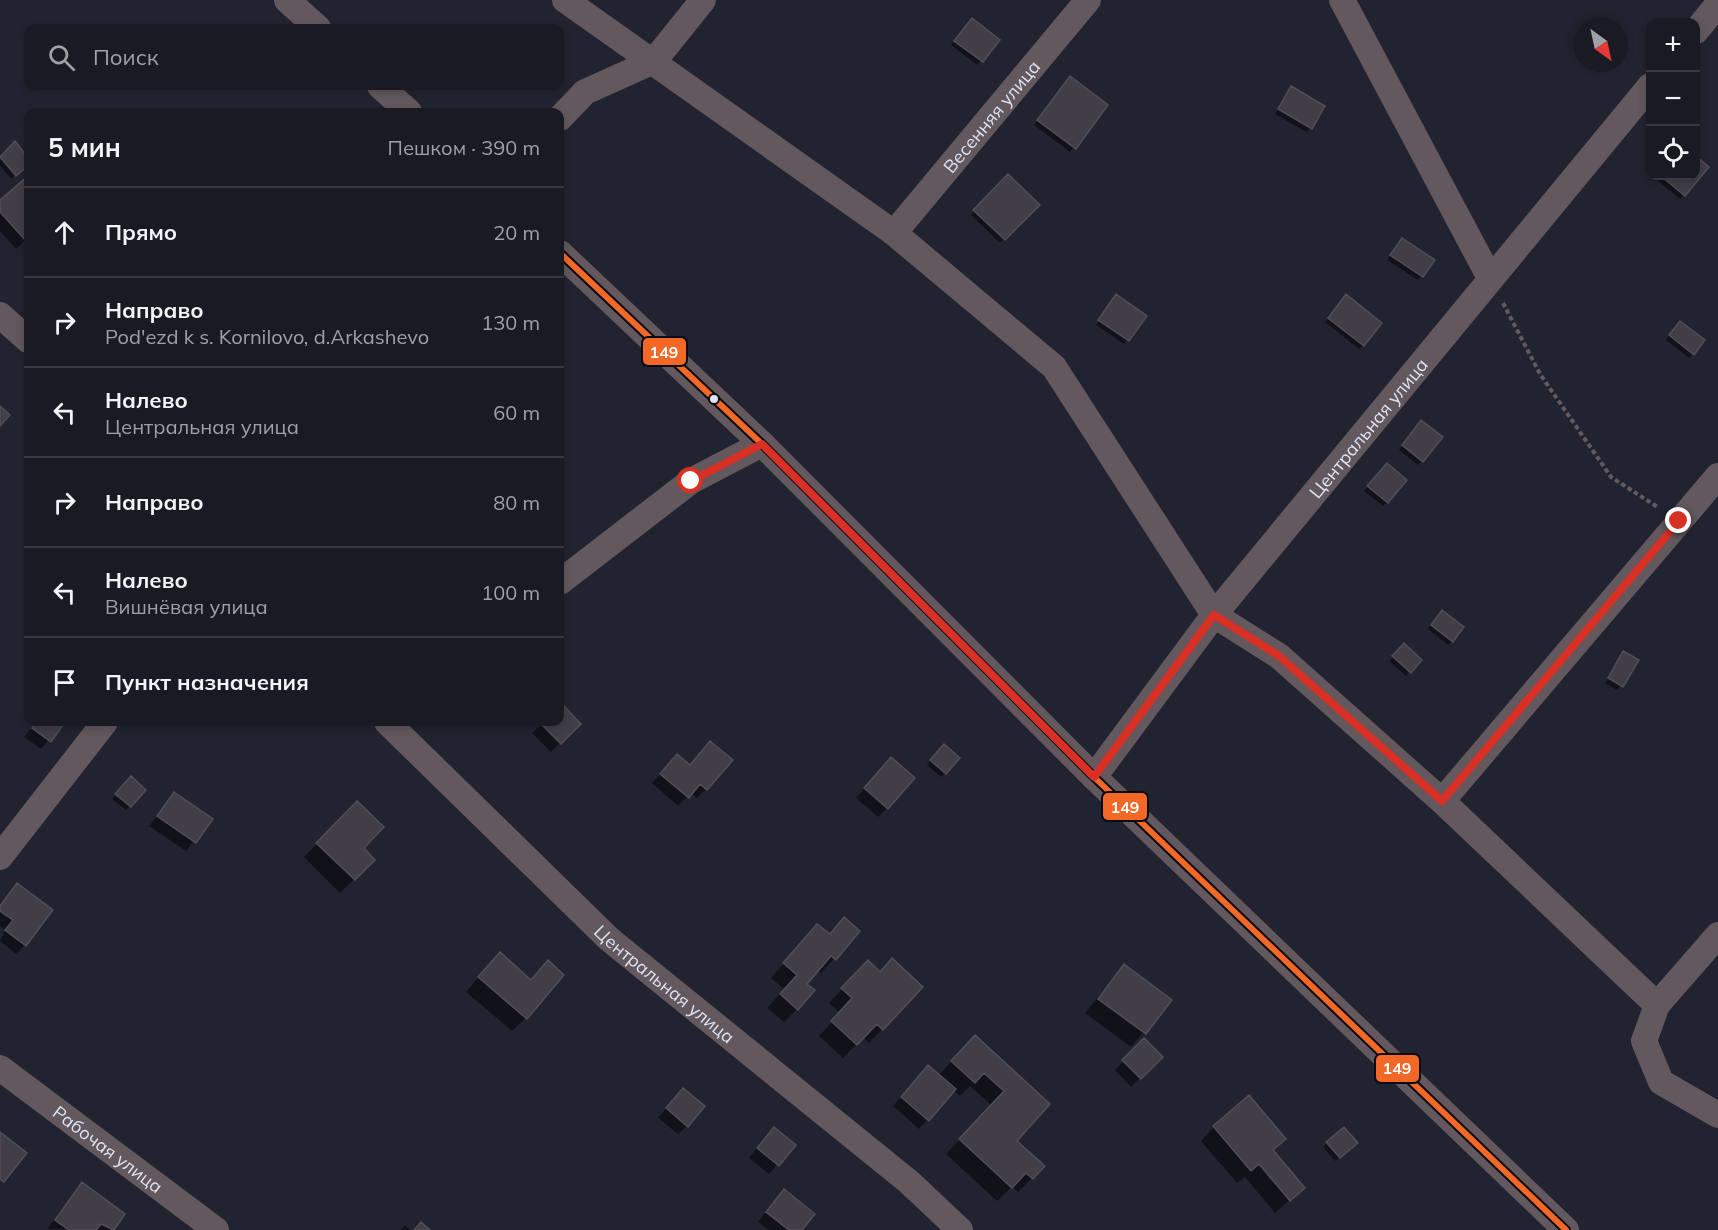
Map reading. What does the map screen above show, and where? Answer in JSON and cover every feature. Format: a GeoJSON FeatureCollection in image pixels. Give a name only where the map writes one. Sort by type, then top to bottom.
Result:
{"type":"FeatureCollection","features":[{"type":"Feature","properties":{"kind":"street"},"geometry":{"type":"LineString","coordinates":[[287,0],[314,24]]}},
{"type":"Feature","properties":{"kind":"street"},"geometry":{"type":"LineString","coordinates":[[566,0],[894,233],[1054,367],[1214,615],[1279,656],[1442,801],[1657,1005]]}},
{"type":"Feature","properties":{"kind":"street"},"geometry":{"type":"LineString","coordinates":[[564,114],[585,92],[654,61],[703,0]]}},
{"type":"Feature","properties":{"kind":"street","name":"Весенняя улица"},"geometry":{"type":"LineString","coordinates":[[894,233],[1089,0]]}},
{"type":"Feature","properties":{"kind":"street"},"geometry":{"type":"LineString","coordinates":[[1342,0],[1490,278]]}},
{"type":"Feature","properties":{"kind":"street"},"geometry":{"type":"LineString","coordinates":[[1700,26],[1718,4]]}},
{"type":"Feature","properties":{"kind":"street"},"geometry":{"type":"LineString","coordinates":[[384,90],[405,108]]}},
{"type":"Feature","properties":{"kind":"street","name":"Центральная улица"},"geometry":{"type":"LineString","coordinates":[[1094,777],[1214,615],[1646,91]]}},
{"type":"Feature","properties":{"kind":"street"},"geometry":{"type":"LineString","coordinates":[[564,257],[762,444],[1094,777],[1566,1230]]}},
{"type":"Feature","properties":{"kind":"street"},"geometry":{"type":"LineString","coordinates":[[0,315],[24,336]]}},
{"type":"Feature","properties":{"kind":"street"},"geometry":{"type":"LineString","coordinates":[[564,579],[691,481],[762,444]]}},
{"type":"Feature","properties":{"kind":"street"},"geometry":{"type":"LineString","coordinates":[[1442,801],[1718,476]]}},
{"type":"Feature","properties":{"kind":"street"},"geometry":{"type":"LineString","coordinates":[[0,857],[102,726]]}},
{"type":"Feature","properties":{"kind":"street","name":"Центральная улица"},"geometry":{"type":"LineString","coordinates":[[391,726],[609,939],[909,1182],[960,1230]]}},
{"type":"Feature","properties":{"kind":"street"},"geometry":{"type":"LineString","coordinates":[[1718,935],[1657,1005],[1644,1041],[1661,1082],[1718,1115]]}},
{"type":"Feature","properties":{"kind":"street","name":"Рабочая улица"},"geometry":{"type":"LineString","coordinates":[[0,1068],[216,1230]]}},
{"type":"Feature","properties":{"kind":"path"},"geometry":{"type":"LineString","coordinates":[[1490,278],[1540,374],[1611,477],[1679,521]]}},
{"type":"Feature","properties":{"kind":"building"},"geometry":{"type":"Polygon","coordinates":[[[972,18],[1000,40],[983,62],[954,41],[972,18]]]}},
{"type":"Feature","properties":{"kind":"building"},"geometry":{"type":"Polygon","coordinates":[[[1070,76],[1108,105],[1076,149],[1037,120],[1070,76]]]}},
{"type":"Feature","properties":{"kind":"building"},"geometry":{"type":"Polygon","coordinates":[[[1291,86],[1325,106],[1312,129],[1278,109],[1291,86]]]}},
{"type":"Feature","properties":{"kind":"building"},"geometry":{"type":"Polygon","coordinates":[[[15,141],[24,153],[24,169],[16,176],[0,157],[15,141]]]}},
{"type":"Feature","properties":{"kind":"building"},"geometry":{"type":"Polygon","coordinates":[[[1700,159],[1709,167],[1700,178],[1700,159]]]}},
{"type":"Feature","properties":{"kind":"building"},"geometry":{"type":"Polygon","coordinates":[[[1008,174],[1040,205],[1005,240],[973,210],[1008,174]]]}},
{"type":"Feature","properties":{"kind":"building"},"geometry":{"type":"Polygon","coordinates":[[[24,179],[24,239],[0,212],[0,200],[24,179]]]}},
{"type":"Feature","properties":{"kind":"building"},"geometry":{"type":"Polygon","coordinates":[[[1666,180],[1698,180],[1685,196],[1666,180]]]}},
{"type":"Feature","properties":{"kind":"building"},"geometry":{"type":"Polygon","coordinates":[[[1402,238],[1435,260],[1423,277],[1390,255],[1402,238]]]}},
{"type":"Feature","properties":{"kind":"building"},"geometry":{"type":"Polygon","coordinates":[[[1116,294],[1147,316],[1129,341],[1098,320],[1116,294]]]}},
{"type":"Feature","properties":{"kind":"building"},"geometry":{"type":"Polygon","coordinates":[[[1346,294],[1382,323],[1364,346],[1328,318],[1346,294]]]}},
{"type":"Feature","properties":{"kind":"building"},"geometry":{"type":"Polygon","coordinates":[[[1680,321],[1705,340],[1694,355],[1669,335],[1680,321]]]}},
{"type":"Feature","properties":{"kind":"building"},"geometry":{"type":"Polygon","coordinates":[[[0,406],[10,415],[0,426],[0,406]]]}},
{"type":"Feature","properties":{"kind":"building"},"geometry":{"type":"Polygon","coordinates":[[[1421,420],[1443,437],[1423,462],[1402,445],[1421,420]]]}},
{"type":"Feature","properties":{"kind":"building"},"geometry":{"type":"Polygon","coordinates":[[[1387,463],[1407,480],[1388,503],[1367,486],[1387,463]]]}},
{"type":"Feature","properties":{"kind":"building"},"geometry":{"type":"Polygon","coordinates":[[[1442,610],[1464,627],[1453,642],[1431,625],[1442,610]]]}},
{"type":"Feature","properties":{"kind":"building"},"geometry":{"type":"Polygon","coordinates":[[[1404,643],[1422,660],[1411,673],[1392,656],[1404,643]]]}},
{"type":"Feature","properties":{"kind":"building"},"geometry":{"type":"Polygon","coordinates":[[[1623,651],[1639,660],[1623,687],[1608,678],[1623,651]]]}},
{"type":"Feature","properties":{"kind":"building"},"geometry":{"type":"Polygon","coordinates":[[[564,706],[581,724],[561,744],[543,726],[564,726],[564,706]]]}},
{"type":"Feature","properties":{"kind":"building"},"geometry":{"type":"Polygon","coordinates":[[[34,726],[62,726],[51,742],[32,728],[34,726]]]}},
{"type":"Feature","properties":{"kind":"building"},"geometry":{"type":"Polygon","coordinates":[[[710,741],[733,760],[707,790],[700,784],[689,798],[660,774],[677,754],[690,765],[710,741]]]}},
{"type":"Feature","properties":{"kind":"building"},"geometry":{"type":"Polygon","coordinates":[[[944,744],[960,758],[946,774],[930,760],[944,744]]]}},
{"type":"Feature","properties":{"kind":"building"},"geometry":{"type":"Polygon","coordinates":[[[891,757],[915,778],[888,809],[864,788],[891,757]]]}},
{"type":"Feature","properties":{"kind":"building"},"geometry":{"type":"Polygon","coordinates":[[[131,776],[146,790],[131,807],[115,794],[131,776]]]}},
{"type":"Feature","properties":{"kind":"building"},"geometry":{"type":"Polygon","coordinates":[[[174,792],[213,819],[196,843],[157,816],[174,792]]]}},
{"type":"Feature","properties":{"kind":"building"},"geometry":{"type":"Polygon","coordinates":[[[357,801],[384,827],[364,848],[375,860],[355,880],[316,843],[357,801]]]}},
{"type":"Feature","properties":{"kind":"building"},"geometry":{"type":"Polygon","coordinates":[[[17,883],[53,910],[26,946],[5,930],[13,920],[0,911],[0,906],[17,883]]]}},
{"type":"Feature","properties":{"kind":"building"},"geometry":{"type":"Polygon","coordinates":[[[844,917],[860,931],[836,960],[831,956],[807,984],[815,990],[798,1010],[780,994],[797,975],[783,963],[817,924],[830,934],[844,917]]]}},
{"type":"Feature","properties":{"kind":"building"},"geometry":{"type":"Polygon","coordinates":[[[500,952],[531,980],[548,960],[564,975],[527,1019],[478,977],[500,952]]]}},
{"type":"Feature","properties":{"kind":"building"},"geometry":{"type":"Polygon","coordinates":[[[892,958],[923,987],[883,1030],[877,1024],[857,1045],[831,1021],[852,998],[841,988],[868,960],[880,972],[892,958]]]}},
{"type":"Feature","properties":{"kind":"building"},"geometry":{"type":"Polygon","coordinates":[[[1124,964],[1172,1000],[1146,1034],[1098,999],[1124,964]]]}},
{"type":"Feature","properties":{"kind":"building"},"geometry":{"type":"Polygon","coordinates":[[[975,1035],[1050,1104],[1017,1141],[1045,1166],[1033,1179],[1026,1173],[1012,1188],[959,1139],[1004,1091],[984,1073],[975,1083],[951,1061],[975,1035]]]}},
{"type":"Feature","properties":{"kind":"building"},"geometry":{"type":"Polygon","coordinates":[[[1144,1038],[1163,1057],[1141,1079],[1122,1060],[1144,1038]]]}},
{"type":"Feature","properties":{"kind":"building"},"geometry":{"type":"Polygon","coordinates":[[[928,1065],[956,1089],[929,1121],[901,1097],[928,1065]]]}},
{"type":"Feature","properties":{"kind":"building"},"geometry":{"type":"Polygon","coordinates":[[[683,1088],[705,1106],[688,1127],[666,1108],[683,1088]]]}},
{"type":"Feature","properties":{"kind":"building"},"geometry":{"type":"Polygon","coordinates":[[[1249,1095],[1286,1139],[1273,1150],[1305,1188],[1290,1201],[1259,1164],[1251,1171],[1213,1126],[1249,1095]]]}},
{"type":"Feature","properties":{"kind":"building"},"geometry":{"type":"Polygon","coordinates":[[[774,1127],[796,1145],[779,1166],[757,1148],[774,1127]]]}},
{"type":"Feature","properties":{"kind":"building"},"geometry":{"type":"Polygon","coordinates":[[[1344,1127],[1358,1143],[1340,1158],[1326,1142],[1344,1127]]]}},
{"type":"Feature","properties":{"kind":"building"},"geometry":{"type":"Polygon","coordinates":[[[0,1132],[27,1153],[4,1182],[0,1179],[0,1132]]]}},
{"type":"Feature","properties":{"kind":"building"},"geometry":{"type":"Polygon","coordinates":[[[82,1182],[125,1214],[114,1230],[101,1224],[96,1230],[69,1230],[55,1220],[82,1182]]]}},
{"type":"Feature","properties":{"kind":"building"},"geometry":{"type":"Polygon","coordinates":[[[784,1189],[815,1214],[802,1230],[789,1230],[766,1212],[784,1189]]]}},
{"type":"Feature","properties":{"kind":"building"},"geometry":{"type":"Polygon","coordinates":[[[421,1222],[430,1230],[414,1230],[421,1222]]]}},
{"type":"Feature","properties":{"kind":"transit line","name":"149"},"geometry":{"type":"LineString","coordinates":[[564,257],[762,444],[1094,777],[1566,1230]]}},
{"type":"Feature","properties":{"kind":"route"},"geometry":{"type":"LineString","coordinates":[[691,481],[762,444],[1094,777],[1214,615],[1279,656],[1442,801],[1679,521]]}}]}
